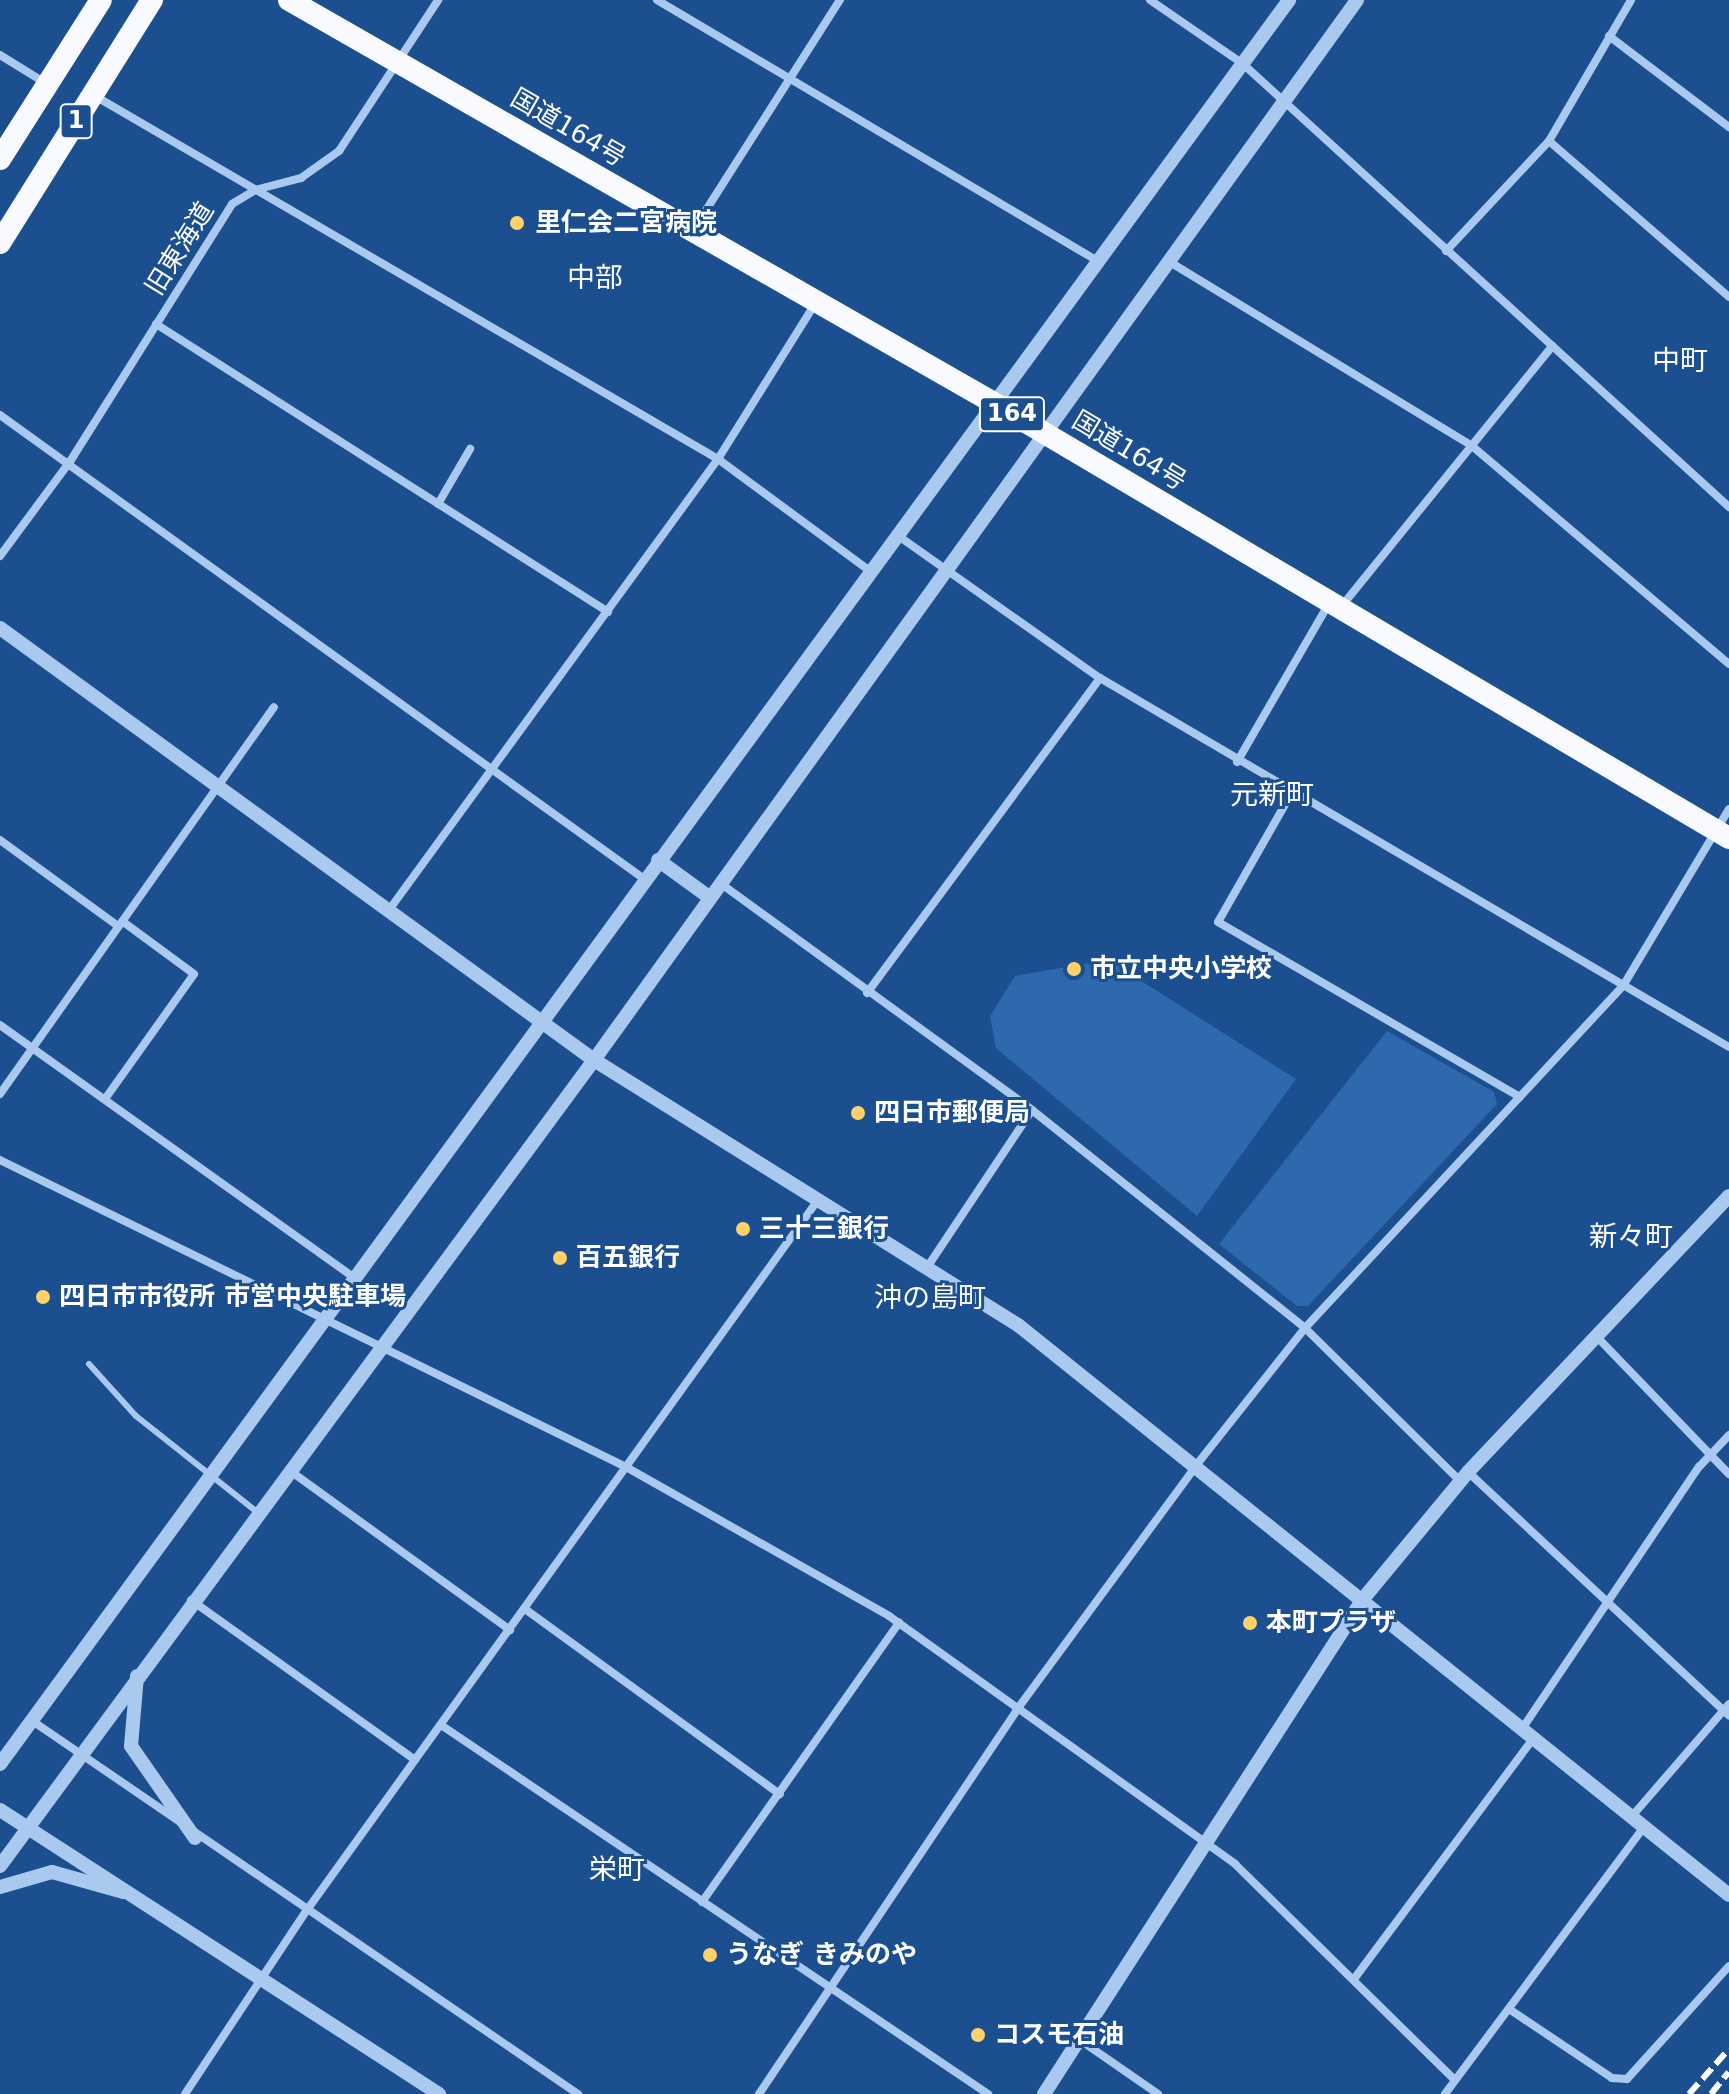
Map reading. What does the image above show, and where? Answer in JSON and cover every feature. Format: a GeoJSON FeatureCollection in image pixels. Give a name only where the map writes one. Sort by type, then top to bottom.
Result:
{"type":"FeatureCollection","features":[{"type":"Feature","properties":{"kind":"highway","name":"1"},"geometry":{"type":"LineString","coordinates":[[0,159],[101,0]]}},
{"type":"Feature","properties":{"kind":"highway","name":"1"},"geometry":{"type":"LineString","coordinates":[[0,243],[152,0]]}},
{"type":"Feature","properties":{"kind":"highway","name":"国道164号"},"geometry":{"type":"LineString","coordinates":[[289,0],[992,402],[1333,608],[1722,834]]}},
{"type":"Feature","properties":{"kind":"street","name":"旧東海道"},"geometry":{"type":"LineString","coordinates":[[0,556],[71,460],[232,204],[255,190],[301,178],[339,151],[438,0]]}},
{"type":"Feature","properties":{"kind":"street"},"geometry":{"type":"LineString","coordinates":[[657,0],[791,76],[1096,260]]}},
{"type":"Feature","properties":{"kind":"street"},"geometry":{"type":"LineString","coordinates":[[692,232],[840,0]]}},
{"type":"Feature","properties":{"kind":"street"},"geometry":{"type":"LineString","coordinates":[[1150,0],[1243,64],[1283,105],[1729,507]]}},
{"type":"Feature","properties":{"kind":"street"},"geometry":{"type":"LineString","coordinates":[[0,1764],[214,1475],[323,1320],[543,1023],[644,879],[871,572],[992,402],[1289,0]]}},
{"type":"Feature","properties":{"kind":"street"},"geometry":{"type":"LineString","coordinates":[[0,1866],[139,1668],[594,1060],[943,567],[1042,432],[1173,264],[1357,0]]}},
{"type":"Feature","properties":{"kind":"street"},"geometry":{"type":"LineString","coordinates":[[1446,251],[1549,141],[1631,0]]}},
{"type":"Feature","properties":{"kind":"street"},"geometry":{"type":"LineString","coordinates":[[1609,36],[1729,127]]}},
{"type":"Feature","properties":{"kind":"street"},"geometry":{"type":"LineString","coordinates":[[0,55],[47,85]]}},
{"type":"Feature","properties":{"kind":"street"},"geometry":{"type":"LineString","coordinates":[[92,95],[718,459],[871,572]]}},
{"type":"Feature","properties":{"kind":"street"},"geometry":{"type":"LineString","coordinates":[[1549,141],[1729,297]]}},
{"type":"Feature","properties":{"kind":"street"},"geometry":{"type":"LineString","coordinates":[[1173,264],[1472,446],[1729,664]]}},
{"type":"Feature","properties":{"kind":"street"},"geometry":{"type":"LineString","coordinates":[[389,910],[718,459],[816,301]]}},
{"type":"Feature","properties":{"kind":"street"},"geometry":{"type":"LineString","coordinates":[[156,324],[608,612]]}},
{"type":"Feature","properties":{"kind":"street"},"geometry":{"type":"LineString","coordinates":[[1237,762],[1333,608],[1472,446],[1552,346]]}},
{"type":"Feature","properties":{"kind":"street"},"geometry":{"type":"LineString","coordinates":[[0,415],[71,460],[644,879]]}},
{"type":"Feature","properties":{"kind":"street"},"geometry":{"type":"LineString","coordinates":[[438,504],[470,449]]}},
{"type":"Feature","properties":{"kind":"street"},"geometry":{"type":"LineString","coordinates":[[897,535],[1100,678],[1291,794],[1729,1047]]}},
{"type":"Feature","properties":{"kind":"street"},"geometry":{"type":"LineString","coordinates":[[0,628],[218,783],[594,1060],[928,1266],[1198,1463],[1363,1599],[1530,1730],[1729,1895]]}},
{"type":"Feature","properties":{"kind":"street"},"geometry":{"type":"LineString","coordinates":[[867,993],[1100,678]]}},
{"type":"Feature","properties":{"kind":"street"},"geometry":{"type":"LineString","coordinates":[[0,1094],[274,707]]}},
{"type":"Feature","properties":{"kind":"street"},"geometry":{"type":"LineString","coordinates":[[1291,794],[1218,922],[1520,1097]]}},
{"type":"Feature","properties":{"kind":"street"},"geometry":{"type":"LineString","coordinates":[[759,2094],[1016,1711],[1198,1463],[1305,1328],[1623,986],[1722,834],[1729,809]]}},
{"type":"Feature","properties":{"kind":"street"},"geometry":{"type":"LineString","coordinates":[[0,840],[194,974],[105,1099]]}},
{"type":"Feature","properties":{"kind":"street"},"geometry":{"type":"LineString","coordinates":[[658,860],[709,897]]}},
{"type":"Feature","properties":{"kind":"street"},"geometry":{"type":"LineString","coordinates":[[719,883],[1032,1110],[1305,1328],[1464,1477],[1610,1599],[1727,1710],[1639,1820],[1509,2009],[1445,2094]]}},
{"type":"Feature","properties":{"kind":"street"},"geometry":{"type":"LineString","coordinates":[[0,1025],[355,1278]]}},
{"type":"Feature","properties":{"kind":"street"},"geometry":{"type":"LineString","coordinates":[[928,1266],[1032,1110]]}},
{"type":"Feature","properties":{"kind":"street"},"geometry":{"type":"LineString","coordinates":[[0,1160],[626,1467],[899,1623],[1016,1711],[1206,1841],[1354,1979],[1455,2080]]}},
{"type":"Feature","properties":{"kind":"street"},"geometry":{"type":"LineString","coordinates":[[1044,2094],[1363,1599],[1464,1477],[1729,1196]]}},
{"type":"Feature","properties":{"kind":"street"},"geometry":{"type":"LineString","coordinates":[[185,2094],[307,1910],[818,1200]]}},
{"type":"Feature","properties":{"kind":"street"},"geometry":{"type":"LineString","coordinates":[[1598,1338],[1729,1474]]}},
{"type":"Feature","properties":{"kind":"street"},"geometry":{"type":"LineString","coordinates":[[1354,1979],[1530,1730],[1610,1599],[1712,1453],[1729,1435]]}},
{"type":"Feature","properties":{"kind":"street"},"geometry":{"type":"LineString","coordinates":[[288,1470],[510,1630]]}},
{"type":"Feature","properties":{"kind":"street"},"geometry":{"type":"LineString","coordinates":[[190,1600],[415,1760]]}},
{"type":"Feature","properties":{"kind":"street"},"geometry":{"type":"LineString","coordinates":[[525,1609],[780,1794]]}},
{"type":"Feature","properties":{"kind":"street"},"geometry":{"type":"LineString","coordinates":[[702,1902],[899,1623]]}},
{"type":"Feature","properties":{"kind":"street"},"geometry":{"type":"LineString","coordinates":[[139,1668],[127,1724],[131,1746],[195,1838]]}},
{"type":"Feature","properties":{"kind":"street"},"geometry":{"type":"LineString","coordinates":[[31,1720],[76,1757],[578,2094]]}},
{"type":"Feature","properties":{"kind":"street"},"geometry":{"type":"LineString","coordinates":[[441,1725],[988,2094]]}},
{"type":"Feature","properties":{"kind":"street"},"geometry":{"type":"LineString","coordinates":[[0,1810],[161,1907],[439,2094]]}},
{"type":"Feature","properties":{"kind":"street"},"geometry":{"type":"LineString","coordinates":[[0,1887],[33,1874],[72,1873],[161,1907]]}},
{"type":"Feature","properties":{"kind":"street"},"geometry":{"type":"LineString","coordinates":[[1509,2009],[1612,2078],[1627,2079],[1729,1966]]}},
{"type":"Feature","properties":{"kind":"street"},"geometry":{"type":"LineString","coordinates":[[1080,2040],[1158,2094]]}},
{"type":"Feature","properties":{"kind":"lane"},"geometry":{"type":"LineString","coordinates":[[89,1364],[136,1416],[256,1511]]}},
{"type":"Feature","properties":{"kind":"shaded area"},"geometry":{"type":"Polygon","coordinates":[[[1095,962],[1116,965],[1296,1079],[1197,1216],[996,1048],[990,1016],[1015,976],[1095,962]]]}},
{"type":"Feature","properties":{"kind":"shaded area"},"geometry":{"type":"Polygon","coordinates":[[[1387,1031],[1494,1092],[1497,1104],[1308,1306],[1297,1306],[1219,1244],[1387,1031]]]}},
{"type":"Feature","properties":{"kind":"railway"},"geometry":{"type":"LineString","coordinates":[[1689,2094],[1729,2049]]}},
{"type":"Feature","properties":{"kind":"railway"},"geometry":{"type":"LineString","coordinates":[[1711,2094],[1729,2072]]}},
{"type":"Feature","properties":{"kind":"place","name":"里仁会二宮病院"},"geometry":{"type":"Point","coordinates":[517,223]}},
{"type":"Feature","properties":{"kind":"place","name":"市立中央小学校"},"geometry":{"type":"Point","coordinates":[1074,969]}},
{"type":"Feature","properties":{"kind":"place","name":"四日市郵便局"},"geometry":{"type":"Point","coordinates":[858,1113]}},
{"type":"Feature","properties":{"kind":"place","name":"三十三銀行"},"geometry":{"type":"Point","coordinates":[743,1229]}},
{"type":"Feature","properties":{"kind":"place","name":"百五銀行"},"geometry":{"type":"Point","coordinates":[560,1258]}},
{"type":"Feature","properties":{"kind":"place","name":"四日市市役所 市営中央駐車場"},"geometry":{"type":"Point","coordinates":[43,1297]}},
{"type":"Feature","properties":{"kind":"place","name":"本町プラザ"},"geometry":{"type":"Point","coordinates":[1250,1623]}},
{"type":"Feature","properties":{"kind":"place","name":"うなぎ きみのや"},"geometry":{"type":"Point","coordinates":[710,1955]}},
{"type":"Feature","properties":{"kind":"place","name":"コスモ石油"},"geometry":{"type":"Point","coordinates":[978,2035]}},
{"type":"Feature","properties":{"kind":"district","name":"中部"},"geometry":{"type":"Point","coordinates":[595,278]}},
{"type":"Feature","properties":{"kind":"district","name":"中町"},"geometry":{"type":"Point","coordinates":[1680,361]}},
{"type":"Feature","properties":{"kind":"district","name":"元新町"},"geometry":{"type":"Point","coordinates":[1272,795]}},
{"type":"Feature","properties":{"kind":"district","name":"新々町"},"geometry":{"type":"Point","coordinates":[1631,1237]}},
{"type":"Feature","properties":{"kind":"district","name":"沖の島町"},"geometry":{"type":"Point","coordinates":[930,1298]}},
{"type":"Feature","properties":{"kind":"district","name":"栄町"},"geometry":{"type":"Point","coordinates":[617,1870]}}]}
